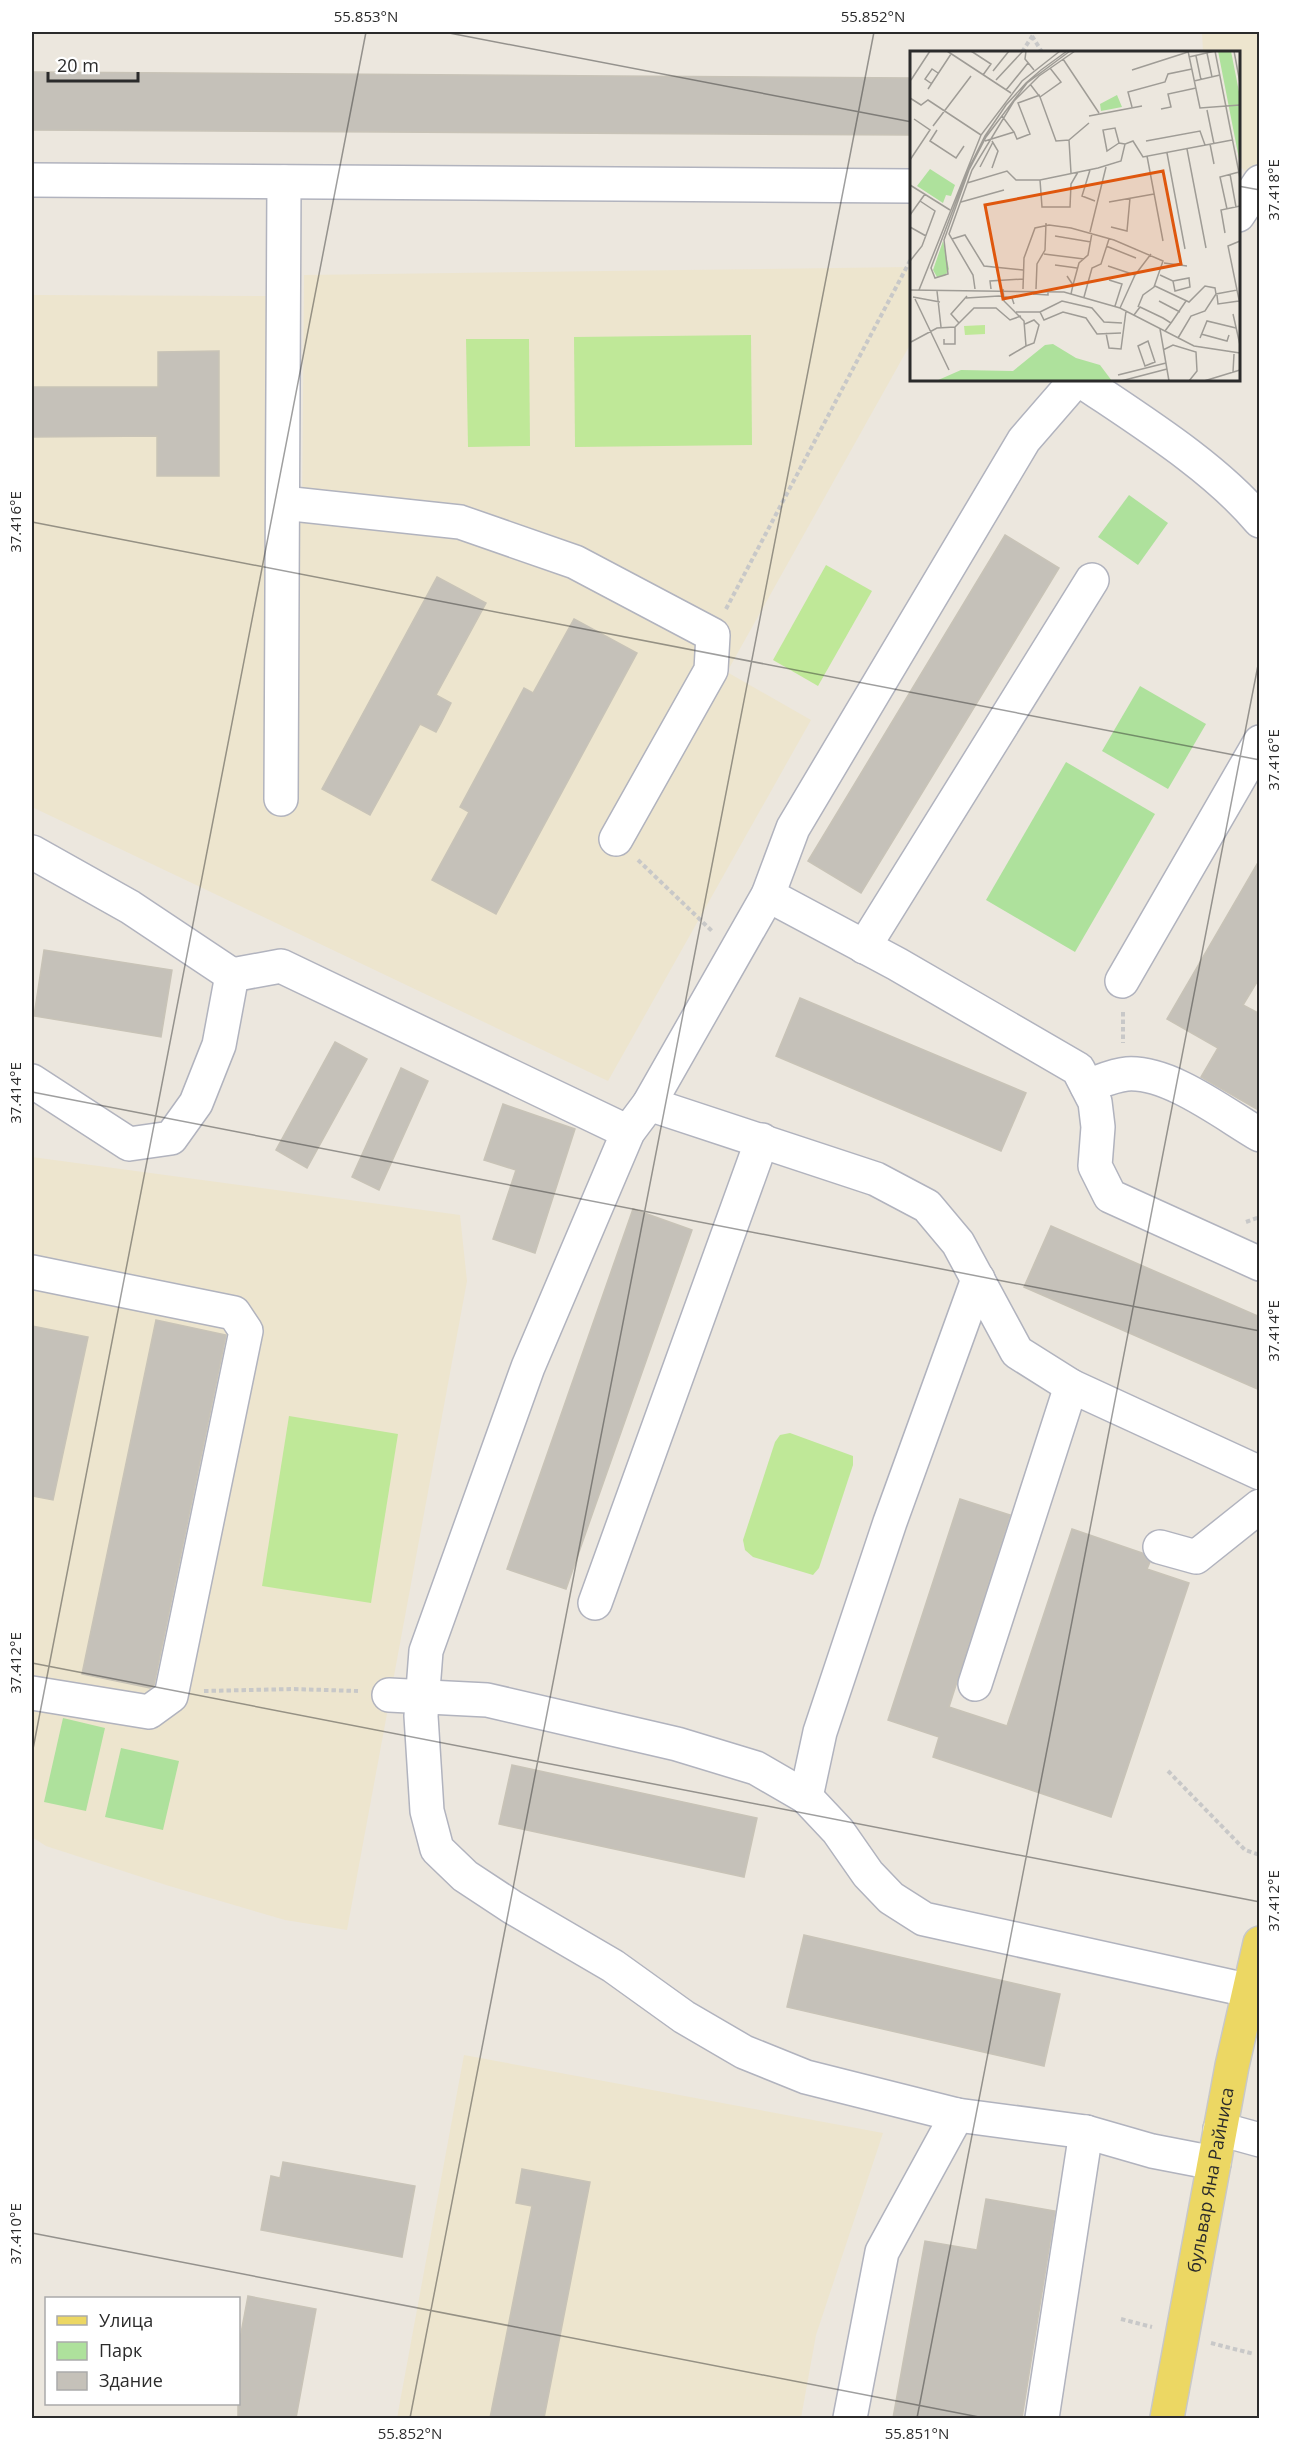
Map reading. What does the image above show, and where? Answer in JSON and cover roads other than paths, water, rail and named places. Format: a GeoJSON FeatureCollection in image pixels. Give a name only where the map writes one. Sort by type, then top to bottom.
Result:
{"type":"FeatureCollection","features":[{"type":"Feature","properties":{"kind":"main road","name":"бульвар Яна Райниса"},"geometry":{"type":"LineString","coordinates":[[1167,2418],[1247,1990],[1260,1943]]}},
{"type":"Feature","properties":{"kind":"lane"},"geometry":{"type":"LineString","coordinates":[[32,180],[910,186]]}},
{"type":"Feature","properties":{"kind":"lane"},"geometry":{"type":"LineString","coordinates":[[281,799],[285,182]]}},
{"type":"Feature","properties":{"kind":"lane"},"geometry":{"type":"LineString","coordinates":[[1240,213],[1260,182]]}},
{"type":"Feature","properties":{"kind":"lane"},"geometry":{"type":"LineString","coordinates":[[1240,221],[1260,226]]}},
{"type":"Feature","properties":{"kind":"lane"},"geometry":{"type":"LineString","coordinates":[[1077,381],[1024,440],[793,828],[768,894],[649,1104],[628,1132],[528,1367],[426,1651],[422,1696],[427,1811],[437,1849],[465,1876],[512,1907],[613,1966],[684,2017],[744,2052],[838,2087],[957,2115],[1086,2132],[1152,2151],[1214,2163]]}},
{"type":"Feature","properties":{"kind":"lane"},"geometry":{"type":"LineString","coordinates":[[1080,381],[1158,433],[1243,501],[1260,521]]}},
{"type":"Feature","properties":{"kind":"lane"},"geometry":{"type":"LineString","coordinates":[[283,503],[460,522],[575,562],[713,634],[711,670],[616,838]]}},
{"type":"Feature","properties":{"kind":"lane"},"geometry":{"type":"LineString","coordinates":[[864,947],[1092,580]]}},
{"type":"Feature","properties":{"kind":"lane"},"geometry":{"type":"LineString","coordinates":[[1122,981],[1260,742]]}},
{"type":"Feature","properties":{"kind":"lane"},"geometry":{"type":"LineString","coordinates":[[32,852],[130,907],[232,975],[281,966],[628,1132]]}},
{"type":"Feature","properties":{"kind":"lane"},"geometry":{"type":"LineString","coordinates":[[768,894],[994,1019],[1077,1069],[1095,1102],[1098,1127],[1095,1166],[1110,1196],[1260,1264]]}},
{"type":"Feature","properties":{"kind":"lane"},"geometry":{"type":"LineString","coordinates":[[32,1081],[129,1144],[171,1138],[196,1103],[219,1045],[232,975]]}},
{"type":"Feature","properties":{"kind":"lane"},"geometry":{"type":"LineString","coordinates":[[1087,1086],[1124,1074],[1162,1080],[1260,1135]]}},
{"type":"Feature","properties":{"kind":"lane"},"geometry":{"type":"LineString","coordinates":[[649,1104],[876,1179],[927,1206],[958,1243],[1017,1352],[1071,1386],[1260,1473]]}},
{"type":"Feature","properties":{"kind":"lane"},"geometry":{"type":"LineString","coordinates":[[595,1604],[762,1140]]}},
{"type":"Feature","properties":{"kind":"lane"},"geometry":{"type":"LineString","coordinates":[[32,1272],[234,1313],[246,1330],[171,1696],[149,1712],[32,1693]]}},
{"type":"Feature","properties":{"kind":"lane"},"geometry":{"type":"LineString","coordinates":[[806,1797],[820,1732],[890,1522],[978,1279]]}},
{"type":"Feature","properties":{"kind":"lane"},"geometry":{"type":"LineString","coordinates":[[975,1684],[1071,1386]]}},
{"type":"Feature","properties":{"kind":"lane"},"geometry":{"type":"LineString","coordinates":[[1160,1547],[1196,1557],[1260,1506]]}},
{"type":"Feature","properties":{"kind":"lane"},"geometry":{"type":"LineString","coordinates":[[389,1695],[487,1700],[677,1744],[756,1768],[806,1797],[838,1831],[868,1874],[891,1898],[924,1919],[1247,1990]]}},
{"type":"Feature","properties":{"kind":"lane"},"geometry":{"type":"LineString","coordinates":[[850,2418],[882,2252],[957,2115]]}},
{"type":"Feature","properties":{"kind":"lane"},"geometry":{"type":"LineString","coordinates":[[1220,2129],[1260,2140]]}},
{"type":"Feature","properties":{"kind":"lane"},"geometry":{"type":"LineString","coordinates":[[1041,2418],[1086,2132]]}}]}
